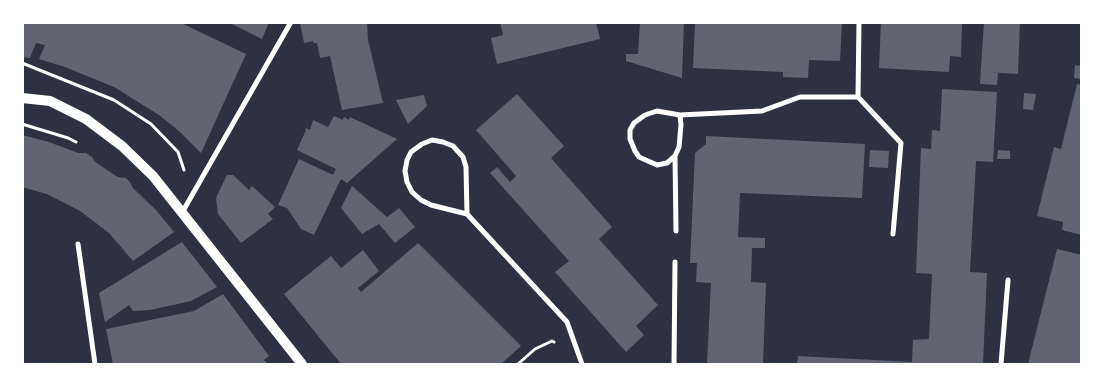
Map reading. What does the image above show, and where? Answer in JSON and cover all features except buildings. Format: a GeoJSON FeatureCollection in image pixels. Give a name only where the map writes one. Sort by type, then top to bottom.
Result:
{"type":"FeatureCollection","features":[{"type":"Feature","properties":{"kind":"main road"},"geometry":{"type":"LineString","coordinates":[[22,98],[50,101],[86,119],[122,146],[154,176],[302,364]]}},
{"type":"Feature","properties":{"kind":"street"},"geometry":{"type":"LineString","coordinates":[[183,211],[291,22]]}},
{"type":"Feature","properties":{"kind":"street"},"geometry":{"type":"LineString","coordinates":[[859,22],[858,97],[901,142],[893,234]]}},
{"type":"Feature","properties":{"kind":"street"},"geometry":{"type":"LineString","coordinates":[[680,115],[680,147],[675,156],[667,163],[657,165],[645,160],[635,151],[630,139],[630,130],[638,119],[656,111],[680,115],[762,111],[800,97],[858,97]]}},
{"type":"Feature","properties":{"kind":"street"},"geometry":{"type":"LineString","coordinates":[[467,214],[466,167],[463,157],[453,146],[432,140],[411,152],[405,171],[407,182],[412,192],[421,200],[431,205],[467,214],[567,322],[582,364]]}},
{"type":"Feature","properties":{"kind":"street"},"geometry":{"type":"LineString","coordinates":[[675,156],[676,231]]}},
{"type":"Feature","properties":{"kind":"street"},"geometry":{"type":"LineString","coordinates":[[78,244],[95,364]]}},
{"type":"Feature","properties":{"kind":"street"},"geometry":{"type":"LineString","coordinates":[[674,364],[675,262]]}},
{"type":"Feature","properties":{"kind":"street"},"geometry":{"type":"LineString","coordinates":[[1001,364],[1008,280]]}},
{"type":"Feature","properties":{"kind":"path"},"geometry":{"type":"LineString","coordinates":[[518,364],[535,349],[552,341],[560,345]]}}]}
